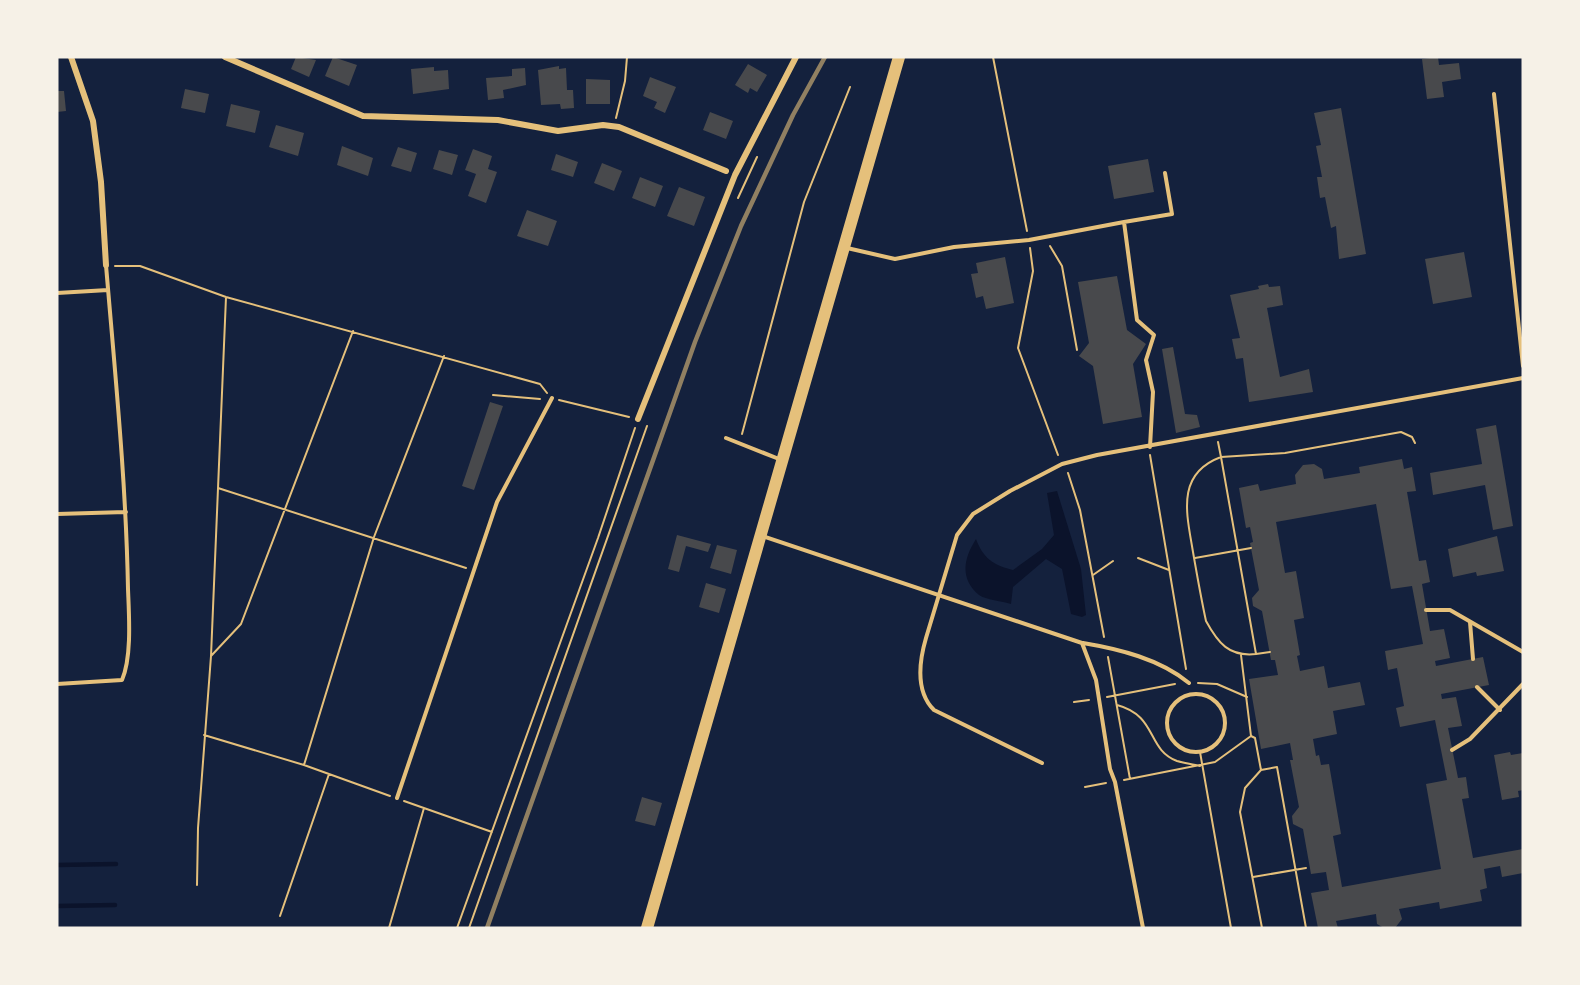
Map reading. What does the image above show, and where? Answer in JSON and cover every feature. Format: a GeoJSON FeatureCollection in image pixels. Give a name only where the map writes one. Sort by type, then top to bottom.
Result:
{"type":"FeatureCollection","features":[{"type":"Feature","properties":{"kind":"main road"},"geometry":{"type":"LineString","coordinates":[[647,928],[898,57]]}},
{"type":"Feature","properties":{"kind":"street"},"geometry":{"type":"LineString","coordinates":[[71,57],[93,121],[101,182],[106,265]]}},
{"type":"Feature","properties":{"kind":"street"},"geometry":{"type":"LineString","coordinates":[[225,57],[363,116],[498,120],[558,131],[603,125],[614,127],[726,171]]}},
{"type":"Feature","properties":{"kind":"street"},"geometry":{"type":"LineString","coordinates":[[638,419],[735,175],[796,57]]}},
{"type":"Feature","properties":{"kind":"lane"},"geometry":{"type":"LineString","coordinates":[[1494,93],[1523,366]]}},
{"type":"Feature","properties":{"kind":"lane"},"geometry":{"type":"LineString","coordinates":[[844,247],[895,260],[954,248],[1045,238],[1172,214],[1165,173]]}},
{"type":"Feature","properties":{"kind":"lane"},"geometry":{"type":"LineString","coordinates":[[1124,222],[1137,320],[1154,335],[1146,360],[1153,392],[1150,447]]}},
{"type":"Feature","properties":{"kind":"lane"},"geometry":{"type":"LineString","coordinates":[[57,684],[112,683],[122,680],[126,672],[129,618],[126,512],[106,265]]}},
{"type":"Feature","properties":{"kind":"lane"},"geometry":{"type":"LineString","coordinates":[[57,293],[108,290]]}},
{"type":"Feature","properties":{"kind":"lane"},"geometry":{"type":"LineString","coordinates":[[1042,763],[934,710],[925,701],[921,690],[921,655],[957,535],[973,514],[1010,491],[1062,464],[1097,455],[1523,378]]}},
{"type":"Feature","properties":{"kind":"lane"},"geometry":{"type":"LineString","coordinates":[[397,798],[497,502],[552,398]]}},
{"type":"Feature","properties":{"kind":"lane"},"geometry":{"type":"LineString","coordinates":[[726,438],[783,460]]}},
{"type":"Feature","properties":{"kind":"lane"},"geometry":{"type":"LineString","coordinates":[[57,514],[126,512]]}},
{"type":"Feature","properties":{"kind":"lane"},"geometry":{"type":"LineString","coordinates":[[761,536],[1082,643],[1106,647],[1171,668],[1189,683]]}},
{"type":"Feature","properties":{"kind":"lane"},"geometry":{"type":"LineString","coordinates":[[1426,610],[1450,610],[1523,652]]}},
{"type":"Feature","properties":{"kind":"lane"},"geometry":{"type":"LineString","coordinates":[[1470,622],[1473,659]]}},
{"type":"Feature","properties":{"kind":"lane"},"geometry":{"type":"LineString","coordinates":[[1082,643],[1099,699],[1110,769],[1116,782],[1143,928]]}},
{"type":"Feature","properties":{"kind":"lane"},"geometry":{"type":"LineString","coordinates":[[1452,750],[1470,739],[1523,684]]}},
{"type":"Feature","properties":{"kind":"lane"},"geometry":{"type":"LineString","coordinates":[[1478,687],[1500,710]]}},
{"type":"Feature","properties":{"kind":"lane"},"geometry":{"type":"LineString","coordinates":[[1195,694],[1215,701],[1223,711],[1226,723],[1217,744],[1200,752],[1188,751],[1177,746],[1167,726],[1170,711],[1175,703],[1183,697],[1195,694]]}},
{"type":"Feature","properties":{"kind":"path"},"geometry":{"type":"LineString","coordinates":[[614,127],[625,81],[627,57]]}},
{"type":"Feature","properties":{"kind":"path"},"geometry":{"type":"LineString","coordinates":[[993,57],[1034,271],[1018,348],[1062,464],[1068,472],[1080,510],[1130,778]]}},
{"type":"Feature","properties":{"kind":"path"},"geometry":{"type":"LineString","coordinates":[[739,443],[804,202],[850,87]]}},
{"type":"Feature","properties":{"kind":"path"},"geometry":{"type":"LineString","coordinates":[[737,200],[761,148]]}},
{"type":"Feature","properties":{"kind":"path"},"geometry":{"type":"LineString","coordinates":[[1045,238],[1062,266],[1077,350]]}},
{"type":"Feature","properties":{"kind":"path"},"geometry":{"type":"LineString","coordinates":[[106,265],[140,266],[226,297],[540,384],[552,398]]}},
{"type":"Feature","properties":{"kind":"path"},"geometry":{"type":"LineString","coordinates":[[197,885],[204,735],[212,656],[226,297]]}},
{"type":"Feature","properties":{"kind":"path"},"geometry":{"type":"LineString","coordinates":[[212,656],[241,624],[353,331]]}},
{"type":"Feature","properties":{"kind":"path"},"geometry":{"type":"LineString","coordinates":[[304,765],[374,537],[444,356]]}},
{"type":"Feature","properties":{"kind":"path"},"geometry":{"type":"LineString","coordinates":[[457,928],[598,538],[638,419],[552,398],[494,395]]}},
{"type":"Feature","properties":{"kind":"path"},"geometry":{"type":"LineString","coordinates":[[469,928],[650,416]]}},
{"type":"Feature","properties":{"kind":"path"},"geometry":{"type":"LineString","coordinates":[[1270,652],[1241,656],[1226,648],[1213,635],[1206,621],[1185,506],[1188,493],[1200,470],[1208,462],[1221,457],[1285,453],[1401,432],[1412,437],[1415,443]]}},
{"type":"Feature","properties":{"kind":"path"},"geometry":{"type":"LineString","coordinates":[[1215,434],[1256,654]]}},
{"type":"Feature","properties":{"kind":"path"},"geometry":{"type":"LineString","coordinates":[[1150,447],[1150,464],[1189,683]]}},
{"type":"Feature","properties":{"kind":"path"},"geometry":{"type":"LineString","coordinates":[[218,488],[475,571]]}},
{"type":"Feature","properties":{"kind":"path"},"geometry":{"type":"LineString","coordinates":[[1194,558],[1251,548]]}},
{"type":"Feature","properties":{"kind":"path"},"geometry":{"type":"LineString","coordinates":[[1138,558],[1169,570]]}},
{"type":"Feature","properties":{"kind":"path"},"geometry":{"type":"LineString","coordinates":[[1092,576],[1113,561]]}},
{"type":"Feature","properties":{"kind":"path"},"geometry":{"type":"LineString","coordinates":[[1241,656],[1251,736],[1255,738],[1261,770]]}},
{"type":"Feature","properties":{"kind":"path"},"geometry":{"type":"LineString","coordinates":[[1074,702],[1189,683],[1217,684],[1247,698]]}},
{"type":"Feature","properties":{"kind":"path"},"geometry":{"type":"LineString","coordinates":[[1117,705],[1146,720],[1154,741],[1164,752],[1176,760],[1202,766]]}},
{"type":"Feature","properties":{"kind":"path"},"geometry":{"type":"LineString","coordinates":[[204,735],[304,765],[492,832]]}},
{"type":"Feature","properties":{"kind":"path"},"geometry":{"type":"LineString","coordinates":[[1085,787],[1202,766],[1215,762],[1251,736]]}},
{"type":"Feature","properties":{"kind":"path"},"geometry":{"type":"LineString","coordinates":[[1200,752],[1231,928]]}},
{"type":"Feature","properties":{"kind":"path"},"geometry":{"type":"LineString","coordinates":[[1262,928],[1240,803],[1249,782],[1261,770],[1277,767],[1306,928]]}},
{"type":"Feature","properties":{"kind":"path"},"geometry":{"type":"LineString","coordinates":[[280,916],[329,774]]}},
{"type":"Feature","properties":{"kind":"path"},"geometry":{"type":"LineString","coordinates":[[389,928],[424,808]]}},
{"type":"Feature","properties":{"kind":"path"},"geometry":{"type":"LineString","coordinates":[[1252,878],[1306,868]]}},
{"type":"Feature","properties":{"kind":"water"},"geometry":{"type":"Polygon","coordinates":[[[1057,491],[1081,569],[1086,615],[1082,617],[1071,614],[1062,569],[1046,559],[1013,587],[1011,604],[979,595],[968,582],[966,575],[966,561],[976,539],[990,560],[1013,570],[1042,549],[1054,535],[1047,493],[1057,491]]]}},
{"type":"Feature","properties":{"kind":"building"},"geometry":{"type":"Polygon","coordinates":[[[296,57],[316,60],[309,77],[291,69],[296,57]]]}},
{"type":"Feature","properties":{"kind":"building"},"geometry":{"type":"Polygon","coordinates":[[[333,57],[357,65],[349,86],[325,76],[333,57]]]}},
{"type":"Feature","properties":{"kind":"building"},"geometry":{"type":"Polygon","coordinates":[[[1438,57],[1439,65],[1459,63],[1461,79],[1442,82],[1444,97],[1427,99],[1422,59],[1438,57]]]}},
{"type":"Feature","properties":{"kind":"building"},"geometry":{"type":"Polygon","coordinates":[[[748,64],[767,75],[757,92],[750,88],[748,93],[735,85],[748,64]]]}},
{"type":"Feature","properties":{"kind":"building"},"geometry":{"type":"Polygon","coordinates":[[[559,66],[559,69],[566,68],[567,90],[573,90],[574,108],[561,109],[560,104],[541,105],[538,70],[559,66]]]}},
{"type":"Feature","properties":{"kind":"building"},"geometry":{"type":"Polygon","coordinates":[[[434,67],[434,71],[448,70],[449,89],[413,94],[411,69],[434,67]]]}},
{"type":"Feature","properties":{"kind":"building"},"geometry":{"type":"Polygon","coordinates":[[[525,68],[526,85],[503,90],[504,98],[488,100],[486,78],[512,76],[512,69],[525,68]]]}},
{"type":"Feature","properties":{"kind":"building"},"geometry":{"type":"Polygon","coordinates":[[[650,77],[676,87],[665,113],[654,108],[657,102],[643,96],[650,77]]]}},
{"type":"Feature","properties":{"kind":"building"},"geometry":{"type":"Polygon","coordinates":[[[586,79],[610,80],[610,104],[586,104],[586,79]]]}},
{"type":"Feature","properties":{"kind":"building"},"geometry":{"type":"Polygon","coordinates":[[[185,89],[209,94],[205,113],[181,108],[185,89]]]}},
{"type":"Feature","properties":{"kind":"building"},"geometry":{"type":"Polygon","coordinates":[[[57,91],[64,91],[66,111],[57,112],[57,91]]]}},
{"type":"Feature","properties":{"kind":"building"},"geometry":{"type":"Polygon","coordinates":[[[231,104],[260,111],[255,133],[226,126],[231,104]]]}},
{"type":"Feature","properties":{"kind":"building"},"geometry":{"type":"Polygon","coordinates":[[[1341,108],[1366,254],[1339,259],[1336,226],[1331,228],[1325,197],[1320,198],[1317,177],[1322,177],[1316,146],[1321,145],[1314,113],[1341,108]]]}},
{"type":"Feature","properties":{"kind":"building"},"geometry":{"type":"Polygon","coordinates":[[[710,112],[733,121],[726,139],[703,130],[710,112]]]}},
{"type":"Feature","properties":{"kind":"building"},"geometry":{"type":"Polygon","coordinates":[[[276,125],[304,133],[298,156],[269,147],[276,125]]]}},
{"type":"Feature","properties":{"kind":"building"},"geometry":{"type":"Polygon","coordinates":[[[342,146],[373,158],[368,176],[337,165],[342,146]]]}},
{"type":"Feature","properties":{"kind":"building"},"geometry":{"type":"Polygon","coordinates":[[[398,147],[417,153],[411,172],[391,166],[398,147]]]}},
{"type":"Feature","properties":{"kind":"building"},"geometry":{"type":"Polygon","coordinates":[[[473,149],[492,156],[488,169],[497,172],[486,203],[468,196],[476,174],[465,170],[473,149]]]}},
{"type":"Feature","properties":{"kind":"building"},"geometry":{"type":"Polygon","coordinates":[[[439,150],[458,155],[452,175],[433,169],[439,150]]]}},
{"type":"Feature","properties":{"kind":"building"},"geometry":{"type":"Polygon","coordinates":[[[556,154],[578,162],[573,177],[551,170],[556,154]]]}},
{"type":"Feature","properties":{"kind":"building"},"geometry":{"type":"Polygon","coordinates":[[[1148,159],[1154,192],[1114,199],[1108,166],[1148,159]]]}},
{"type":"Feature","properties":{"kind":"building"},"geometry":{"type":"Polygon","coordinates":[[[602,163],[622,171],[614,191],[594,183],[602,163]]]}},
{"type":"Feature","properties":{"kind":"building"},"geometry":{"type":"Polygon","coordinates":[[[640,177],[663,186],[655,207],[632,198],[640,177]]]}},
{"type":"Feature","properties":{"kind":"building"},"geometry":{"type":"Polygon","coordinates":[[[679,187],[705,197],[694,226],[667,216],[679,187]]]}},
{"type":"Feature","properties":{"kind":"building"},"geometry":{"type":"Polygon","coordinates":[[[527,210],[557,221],[548,246],[517,236],[527,210]]]}},
{"type":"Feature","properties":{"kind":"building"},"geometry":{"type":"Polygon","coordinates":[[[1464,252],[1472,297],[1433,304],[1425,259],[1464,252]]]}},
{"type":"Feature","properties":{"kind":"building"},"geometry":{"type":"Polygon","coordinates":[[[1005,257],[1014,303],[986,309],[983,296],[976,298],[971,274],[978,273],[976,263],[1005,257]]]}},
{"type":"Feature","properties":{"kind":"building"},"geometry":{"type":"Polygon","coordinates":[[[1117,276],[1127,330],[1146,344],[1133,364],[1142,417],[1103,424],[1093,366],[1079,356],[1089,343],[1078,282],[1117,276]]]}},
{"type":"Feature","properties":{"kind":"building"},"geometry":{"type":"Polygon","coordinates":[[[1268,284],[1269,287],[1280,286],[1283,305],[1267,308],[1280,377],[1309,369],[1313,392],[1249,402],[1243,358],[1236,359],[1232,339],[1240,338],[1230,295],[1259,289],[1258,286],[1268,284]]]}},
{"type":"Feature","properties":{"kind":"building"},"geometry":{"type":"Polygon","coordinates":[[[1173,347],[1185,414],[1197,415],[1200,427],[1176,433],[1162,349],[1173,347]]]}},
{"type":"Feature","properties":{"kind":"building"},"geometry":{"type":"Polygon","coordinates":[[[490,402],[503,406],[474,490],[462,486],[490,402]]]}},
{"type":"Feature","properties":{"kind":"building"},"geometry":{"type":"Polygon","coordinates":[[[1496,425],[1513,526],[1493,530],[1485,485],[1433,495],[1430,473],[1482,464],[1476,429],[1496,425]]]}},
{"type":"Feature","properties":{"kind":"building"},"geometry":{"type":"Polygon","coordinates":[[[1402,459],[1404,469],[1412,467],[1416,491],[1407,492],[1419,561],[1426,560],[1430,582],[1422,584],[1430,631],[1444,629],[1450,658],[1435,661],[1436,666],[1483,657],[1489,685],[1441,694],[1442,699],[1456,697],[1462,726],[1448,728],[1458,778],[1466,777],[1469,798],[1462,799],[1473,858],[1523,849],[1523,873],[1502,877],[1500,866],[1484,869],[1487,888],[1480,890],[1482,901],[1440,909],[1439,902],[1399,909],[1402,919],[1395,928],[1384,928],[1377,924],[1376,914],[1336,921],[1338,928],[1318,928],[1311,893],[1329,890],[1326,872],[1311,874],[1303,829],[1293,824],[1292,816],[1299,807],[1290,760],[1293,760],[1290,743],[1261,749],[1249,679],[1278,675],[1275,660],[1271,660],[1262,611],[1253,606],[1252,598],[1259,590],[1250,543],[1253,542],[1250,527],[1246,528],[1239,488],[1258,484],[1260,491],[1296,484],[1295,475],[1303,465],[1314,464],[1322,469],[1324,479],[1360,473],[1359,467],[1402,459]],[[1376,504],[1276,522],[1285,573],[1296,571],[1304,618],[1294,620],[1300,655],[1297,656],[1300,671],[1324,666],[1328,688],[1360,682],[1365,705],[1333,711],[1337,734],[1313,739],[1316,756],[1319,755],[1321,765],[1329,764],[1341,834],[1333,836],[1342,887],[1441,869],[1426,784],[1447,780],[1435,720],[1400,727],[1396,708],[1404,706],[1397,668],[1388,670],[1385,651],[1423,644],[1412,586],[1391,589],[1376,504]]]}},
{"type":"Feature","properties":{"kind":"building"},"geometry":{"type":"Polygon","coordinates":[[[677,535],[711,544],[708,552],[686,546],[679,572],[668,569],[677,535]]]}},
{"type":"Feature","properties":{"kind":"building"},"geometry":{"type":"Polygon","coordinates":[[[1497,536],[1504,571],[1477,576],[1476,572],[1453,577],[1448,549],[1497,536]]]}},
{"type":"Feature","properties":{"kind":"building"},"geometry":{"type":"Polygon","coordinates":[[[717,545],[737,550],[731,574],[710,568],[717,545]]]}},
{"type":"Feature","properties":{"kind":"building"},"geometry":{"type":"Polygon","coordinates":[[[706,583],[726,589],[719,613],[699,607],[706,583]]]}},
{"type":"Feature","properties":{"kind":"building"},"geometry":{"type":"Polygon","coordinates":[[[1510,752],[1511,755],[1523,753],[1523,790],[1518,791],[1519,797],[1502,800],[1494,755],[1510,752]]]}},
{"type":"Feature","properties":{"kind":"building"},"geometry":{"type":"Polygon","coordinates":[[[642,797],[662,803],[655,826],[635,821],[642,797]]]}},
{"type":"Feature","properties":{"kind":"waterway"},"geometry":{"type":"LineString","coordinates":[[57,865],[116,864]]}},
{"type":"Feature","properties":{"kind":"waterway"},"geometry":{"type":"LineString","coordinates":[[57,906],[115,905]]}},
{"type":"Feature","properties":{"kind":"railway"},"geometry":{"type":"LineString","coordinates":[[487,928],[695,342],[741,226],[793,115],[825,57]]}}]}
